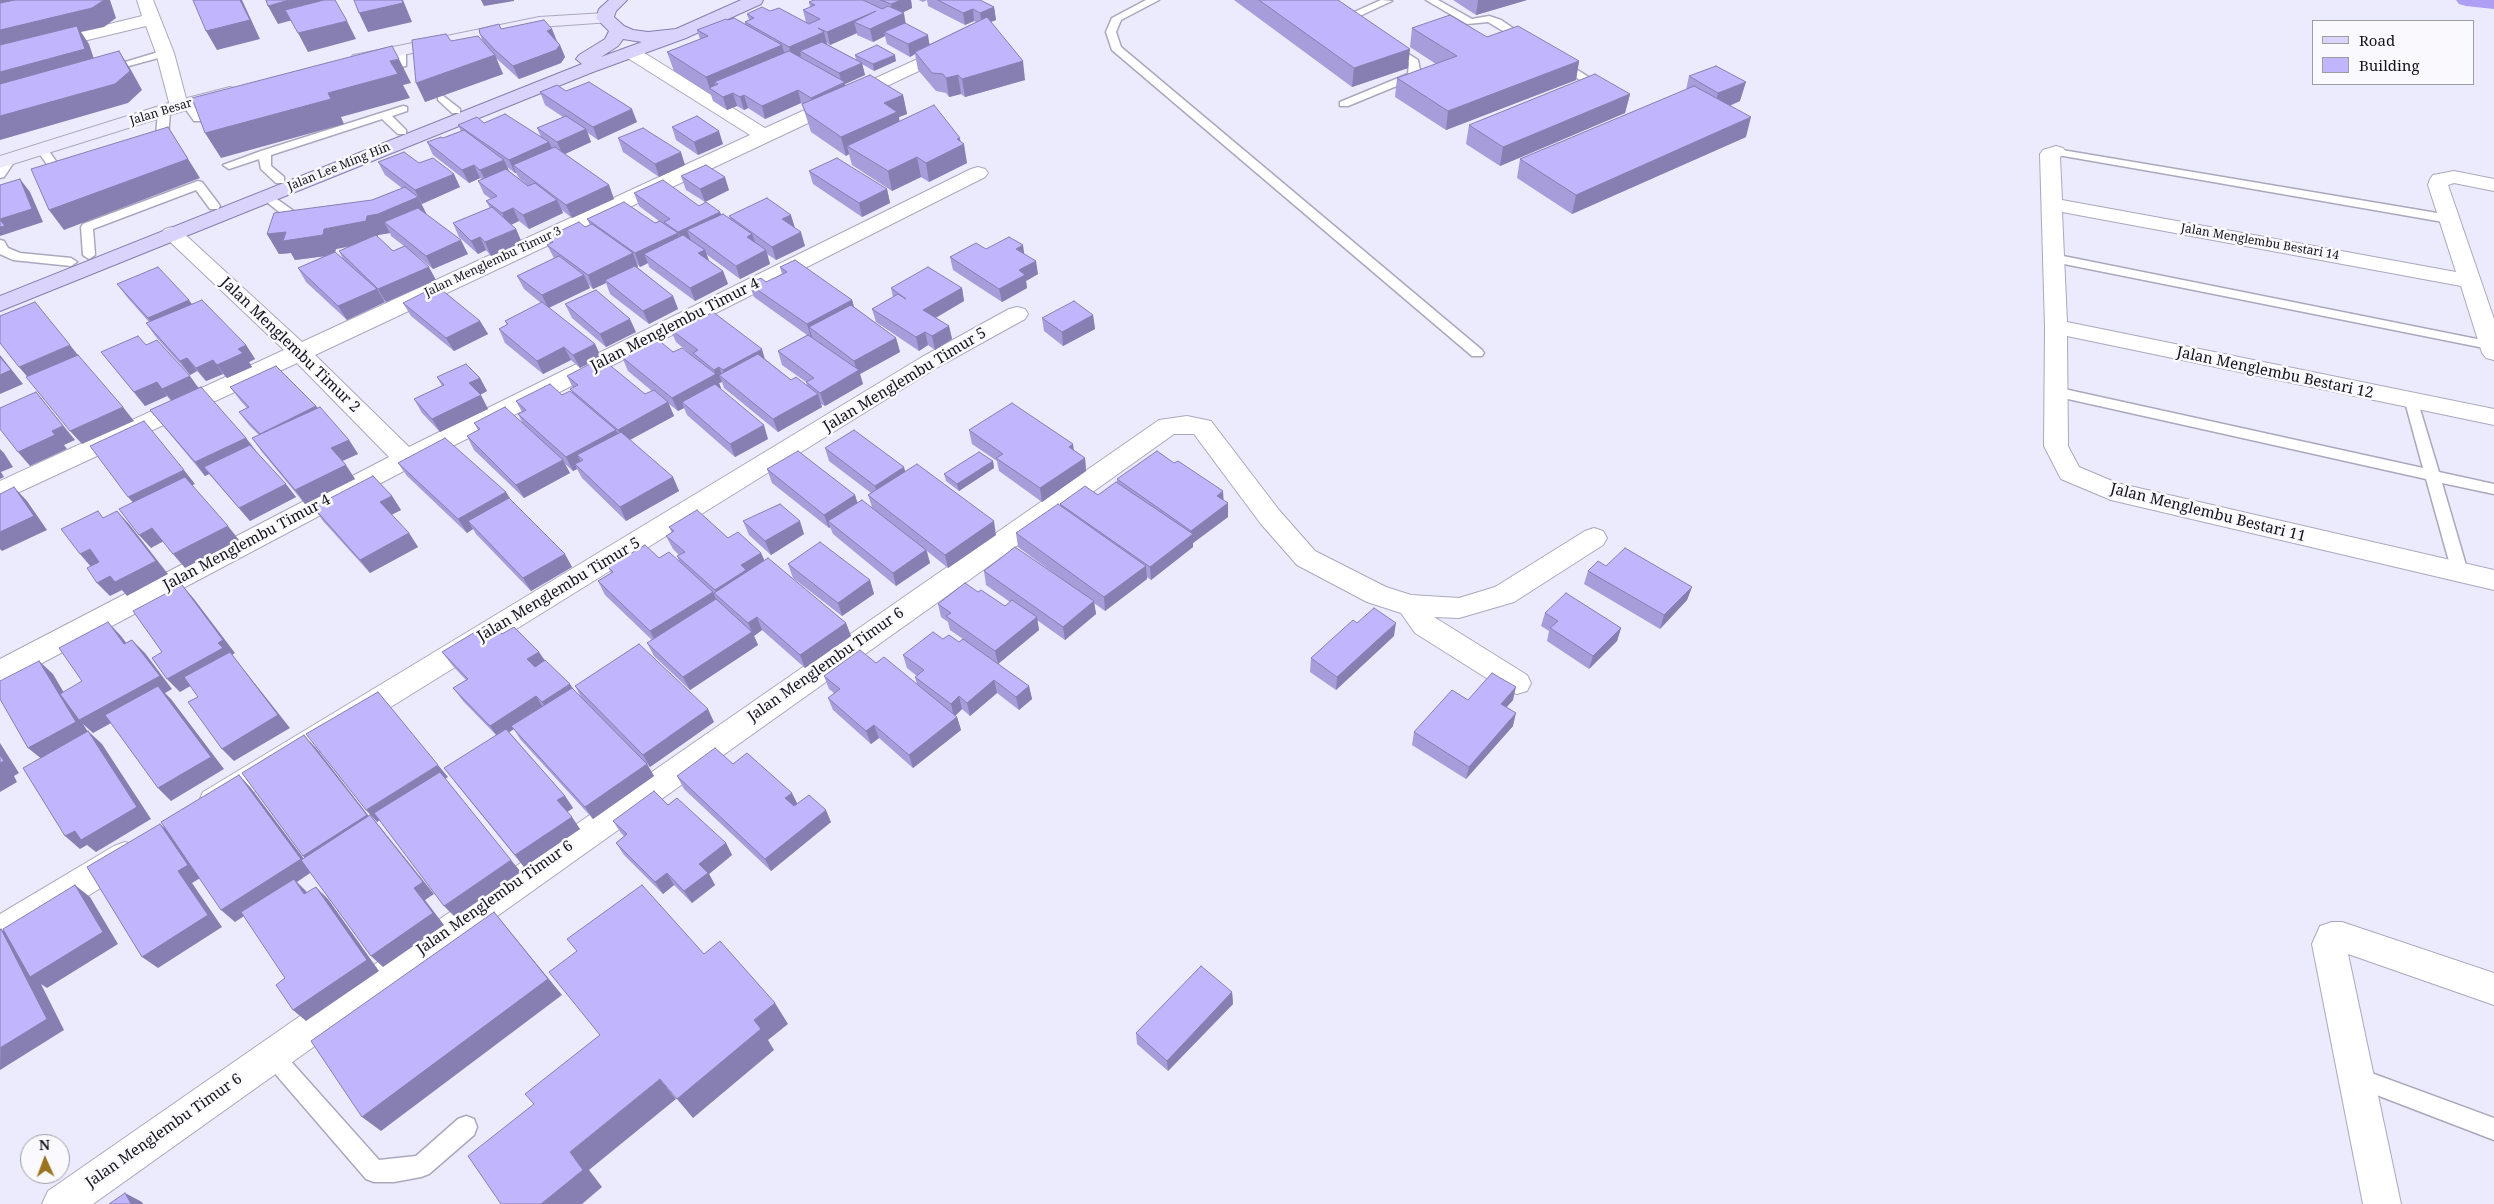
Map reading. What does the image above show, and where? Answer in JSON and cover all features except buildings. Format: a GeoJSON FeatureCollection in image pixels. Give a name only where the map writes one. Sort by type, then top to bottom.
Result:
{"type":"FeatureCollection","features":[{"type":"Feature","properties":{"kind":"main road","name":"Jalan Lee Ming Hin"},"geometry":{"type":"LineString","coordinates":[[0,291],[402,132],[449,104],[598,53],[612,42],[612,24],[608,9],[619,0]]}},
{"type":"Feature","properties":{"kind":"main road"},"geometry":{"type":"LineString","coordinates":[[342,63],[381,53],[401,52],[539,22],[612,24],[629,35],[648,38],[680,34],[751,1]]}},
{"type":"Feature","properties":{"kind":"main road"},"geometry":{"type":"LineString","coordinates":[[381,53],[395,46],[569,4]]}},
{"type":"Feature","properties":{"kind":"main road","name":"Jalan Lee Ming Hin"},"geometry":{"type":"LineString","coordinates":[[0,304],[587,68],[680,34]]}},
{"type":"Feature","properties":{"kind":"main road","name":"Jalan Besar"},"geometry":{"type":"LineString","coordinates":[[3,165],[42,149],[177,107],[246,89]]}},
{"type":"Feature","properties":{"kind":"street"},"geometry":{"type":"LineString","coordinates":[[144,0],[165,53],[177,107]]}},
{"type":"Feature","properties":{"kind":"street"},"geometry":{"type":"LineString","coordinates":[[0,56],[152,19]]}},
{"type":"Feature","properties":{"kind":"street","name":"Jalan Menglembu Timur 3"},"geometry":{"type":"LineString","coordinates":[[0,492],[970,40]]}},
{"type":"Feature","properties":{"kind":"street"},"geometry":{"type":"LineString","coordinates":[[632,53],[763,135]]}},
{"type":"Feature","properties":{"kind":"street","name":"Jalan Menglembu Bestari 11"},"geometry":{"type":"LineString","coordinates":[[2056,152],[2050,154],[2056,327],[2056,446],[2070,473],[2111,491],[2494,580]]}},
{"type":"Feature","properties":{"kind":"street","name":"Jalan Menglembu Timur 4"},"geometry":{"type":"LineString","coordinates":[[0,672],[406,459],[978,173]]}},
{"type":"Feature","properties":{"kind":"street"},"geometry":{"type":"LineString","coordinates":[[2493,349],[2438,185],[2440,179],[2454,178],[2494,185]]}},
{"type":"Feature","properties":{"kind":"street","name":"Jalan Menglembu Bestari 14"},"geometry":{"type":"LineString","coordinates":[[2051,204],[2469,280]]}},
{"type":"Feature","properties":{"kind":"street","name":"Jalan Menglembu Timur 2"},"geometry":{"type":"LineString","coordinates":[[172,234],[300,353],[406,459]]}},
{"type":"Feature","properties":{"kind":"street","name":"Jalan Menglembu Timur 5"},"geometry":{"type":"LineString","coordinates":[[194,813],[930,362],[1017,314]]}},
{"type":"Feature","properties":{"kind":"street","name":"Jalan Menglembu Bestari 12"},"geometry":{"type":"LineString","coordinates":[[2056,327],[2494,418]]}},
{"type":"Feature","properties":{"kind":"street","name":"Jalan Menglembu Timur 6"},"geometry":{"type":"LineString","coordinates":[[61,1204],[1168,426],[1186,424],[1202,427],[1270,517],[1306,558],[1377,595],[1411,605],[1459,608],[1504,595],[1594,538]]}},
{"type":"Feature","properties":{"kind":"street"},"geometry":{"type":"LineString","coordinates":[[1411,605],[1425,625],[1517,683]]}},
{"type":"Feature","properties":{"kind":"street"},"geometry":{"type":"LineString","coordinates":[[0,932],[144,844]]}},
{"type":"Feature","properties":{"kind":"street"},"geometry":{"type":"LineString","coordinates":[[2382,1204],[2355,1077],[2330,944],[2332,937],[2342,936],[2494,988]]}},
{"type":"Feature","properties":{"kind":"lane"},"geometry":{"type":"LineString","coordinates":[[1154,0],[1117,18],[1111,32],[1116,48],[1477,353]]}},
{"type":"Feature","properties":{"kind":"lane"},"geometry":{"type":"LineString","coordinates":[[1325,0],[1355,20],[1388,0]]}},
{"type":"Feature","properties":{"kind":"lane"},"geometry":{"type":"LineString","coordinates":[[1431,0],[1471,22],[1489,18],[1533,45]]}},
{"type":"Feature","properties":{"kind":"lane"},"geometry":{"type":"LineString","coordinates":[[1344,104],[1412,76],[1415,70],[1414,62],[1382,39]]}},
{"type":"Feature","properties":{"kind":"lane"},"geometry":{"type":"LineString","coordinates":[[374,71],[402,64],[401,52]]}},
{"type":"Feature","properties":{"kind":"lane"},"geometry":{"type":"LineString","coordinates":[[92,73],[165,53]]}},
{"type":"Feature","properties":{"kind":"lane"},"geometry":{"type":"LineString","coordinates":[[1549,55],[1612,97]]}},
{"type":"Feature","properties":{"kind":"lane"},"geometry":{"type":"LineString","coordinates":[[135,147],[162,140],[177,107],[198,119],[235,109]]}},
{"type":"Feature","properties":{"kind":"lane"},"geometry":{"type":"LineString","coordinates":[[229,164],[403,109]]}},
{"type":"Feature","properties":{"kind":"lane"},"geometry":{"type":"LineString","coordinates":[[384,115],[402,132]]}},
{"type":"Feature","properties":{"kind":"lane"},"geometry":{"type":"LineString","coordinates":[[42,149],[55,168],[82,161]]}},
{"type":"Feature","properties":{"kind":"lane"},"geometry":{"type":"LineString","coordinates":[[2056,152],[2449,219]]}},
{"type":"Feature","properties":{"kind":"lane"},"geometry":{"type":"LineString","coordinates":[[265,153],[265,167],[280,180]]}},
{"type":"Feature","properties":{"kind":"lane"},"geometry":{"type":"LineString","coordinates":[[0,264],[17,257],[80,258],[87,228],[198,185],[214,206]]}},
{"type":"Feature","properties":{"kind":"lane"},"geometry":{"type":"LineString","coordinates":[[267,196],[292,216],[304,217],[323,213]]}},
{"type":"Feature","properties":{"kind":"lane"},"geometry":{"type":"LineString","coordinates":[[0,244],[2,250],[17,257]]}},
{"type":"Feature","properties":{"kind":"lane"},"geometry":{"type":"LineString","coordinates":[[2053,258],[2493,349]]}},
{"type":"Feature","properties":{"kind":"lane"},"geometry":{"type":"LineString","coordinates":[[2055,392],[2494,489]]}},
{"type":"Feature","properties":{"kind":"lane"},"geometry":{"type":"LineString","coordinates":[[2412,402],[2460,572]]}},
{"type":"Feature","properties":{"kind":"lane"},"geometry":{"type":"LineString","coordinates":[[272,1055],[374,1171],[394,1171],[421,1166],[466,1127]]}},
{"type":"Feature","properties":{"kind":"lane"},"geometry":{"type":"LineString","coordinates":[[2355,1077],[2494,1128]]}},
{"type":"Feature","properties":{"kind":"waterway"},"geometry":{"type":"LineString","coordinates":[[2466,0],[2494,3]]}}]}
